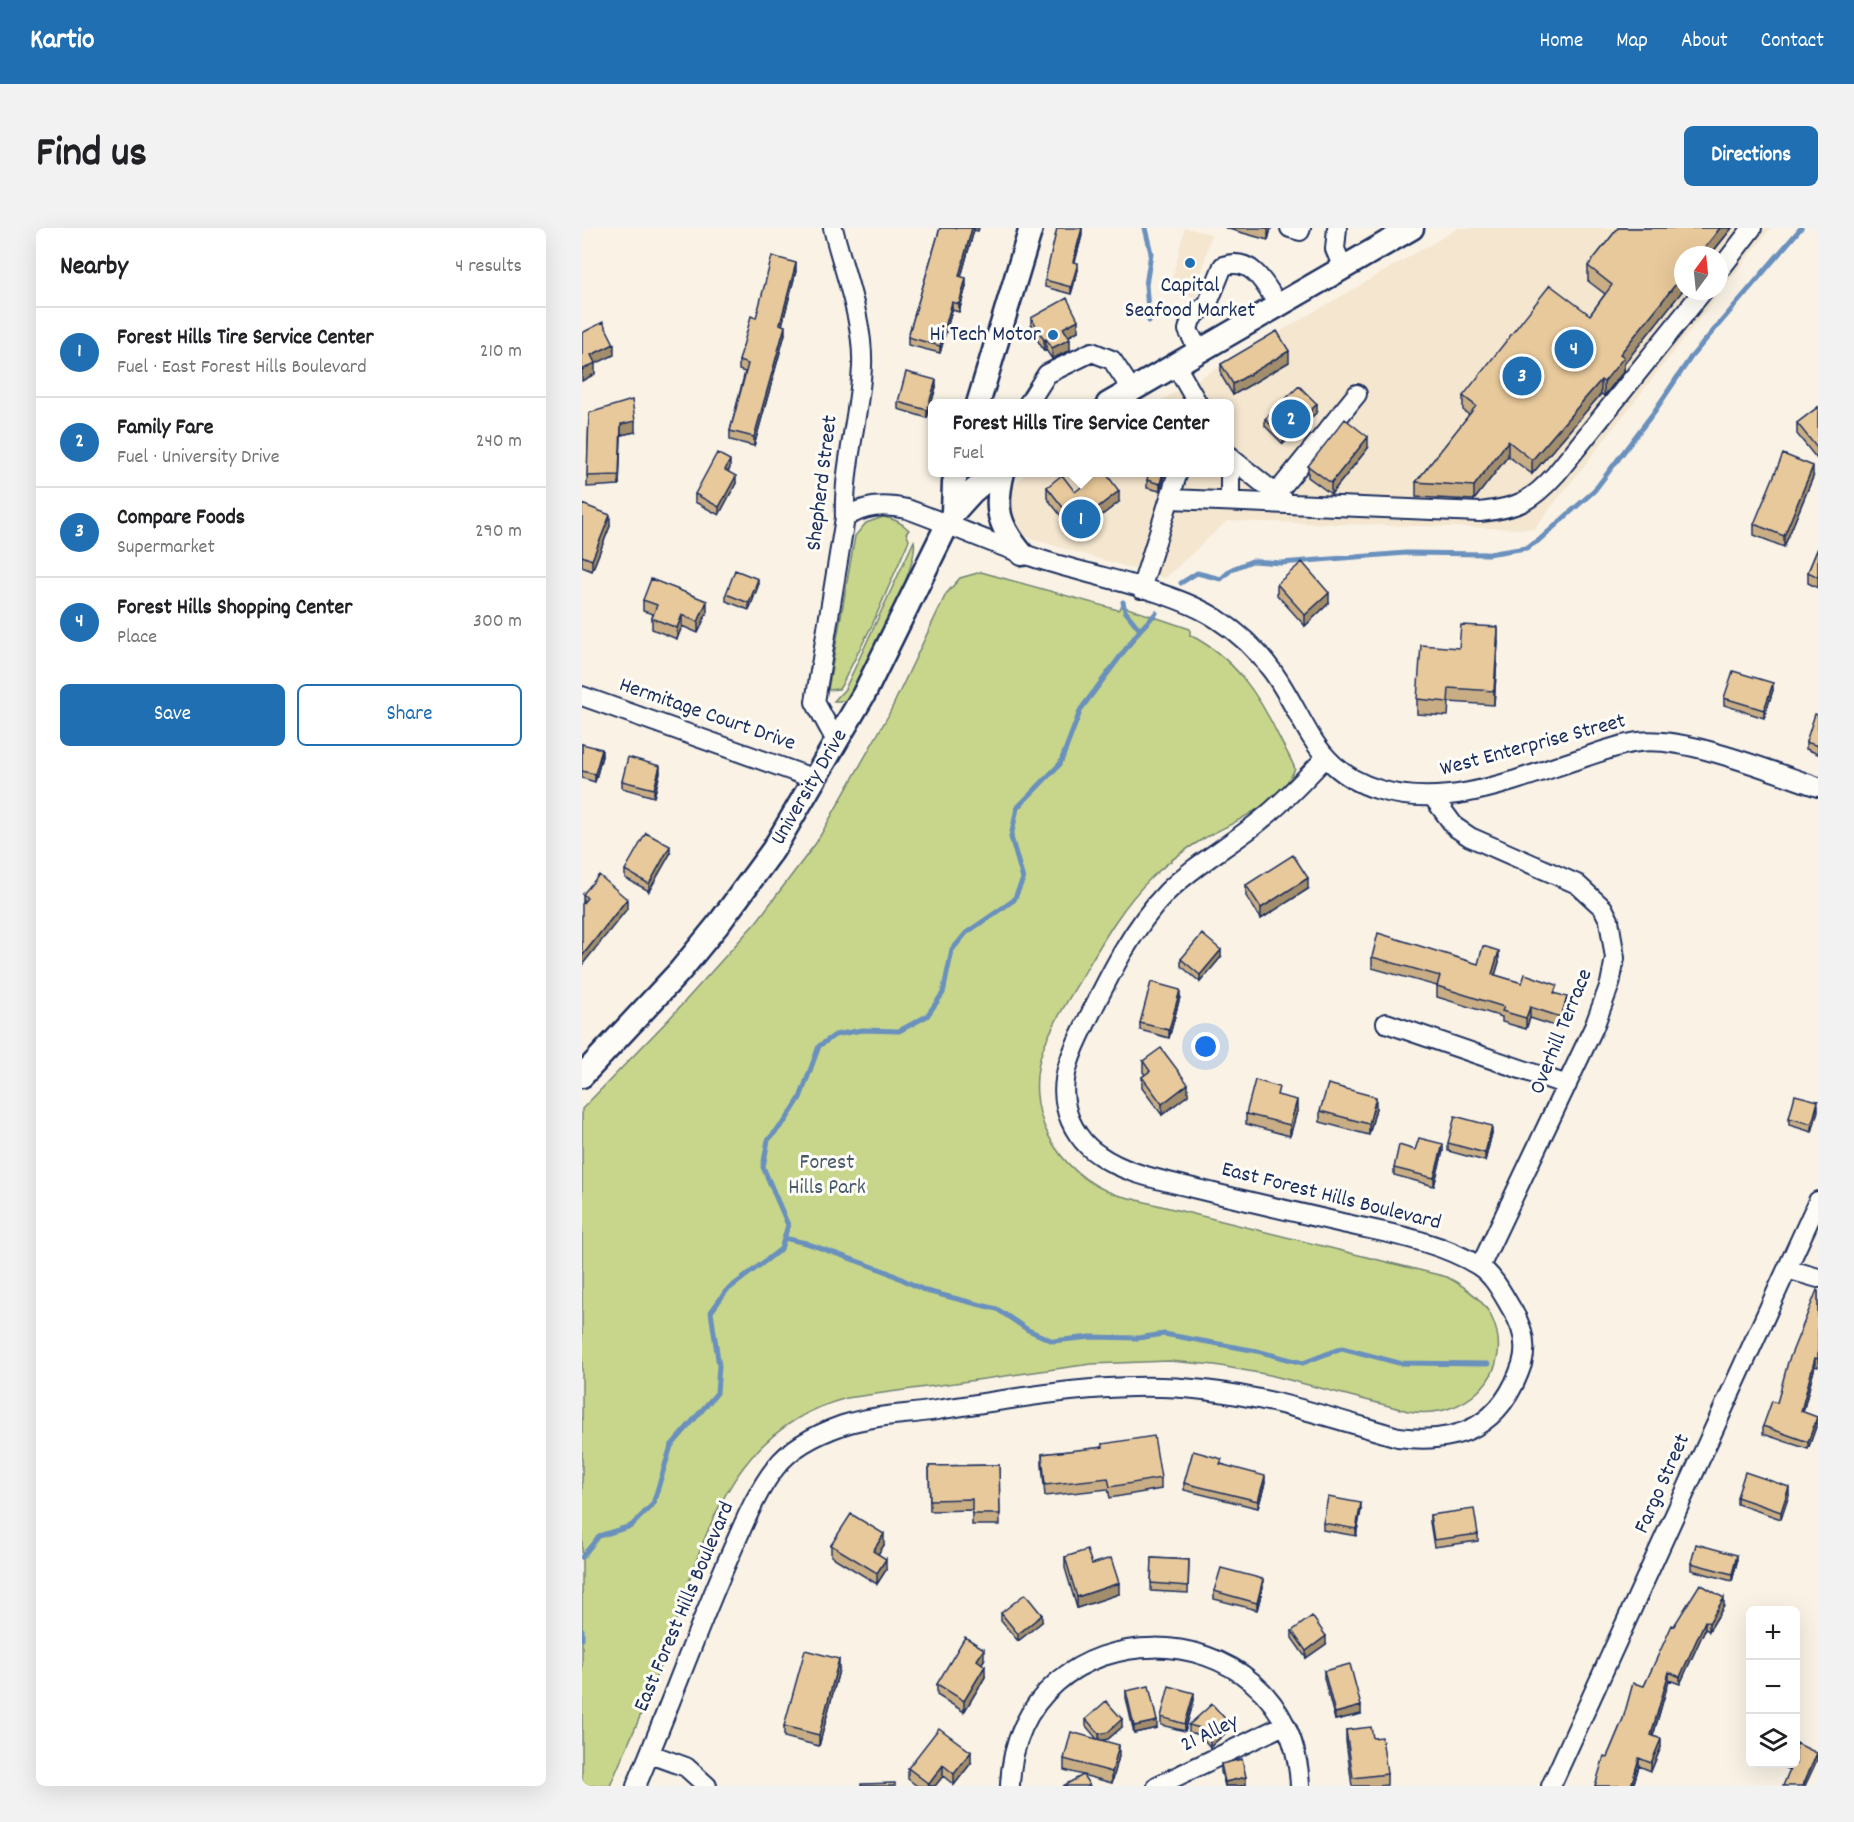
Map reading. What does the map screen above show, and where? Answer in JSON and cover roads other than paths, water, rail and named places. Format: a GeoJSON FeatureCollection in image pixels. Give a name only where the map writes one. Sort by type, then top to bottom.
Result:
{"type":"FeatureCollection","features":[{"type":"Feature","properties":{"kind":"main road"},"geometry":{"type":"LineString","coordinates":[[980,399],[1031,228]]}},
{"type":"Feature","properties":{"kind":"main road"},"geometry":{"type":"LineString","coordinates":[[1117,399],[1342,268],[1401,231]]}},
{"type":"Feature","properties":{"kind":"main road"},"geometry":{"type":"LineString","coordinates":[[951,519],[956,477]]}},
{"type":"Feature","properties":{"kind":"main road","name":"University Drive"},"geometry":{"type":"LineString","coordinates":[[582,1076],[651,1004],[720,922],[772,850],[816,779],[864,694],[951,519],[972,492],[990,477]]}},
{"type":"Feature","properties":{"kind":"main road"},"geometry":{"type":"LineString","coordinates":[[1003,477],[998,512],[1004,532],[1022,554]]}},
{"type":"Feature","properties":{"kind":"street","name":"Shepherd Street"},"geometry":{"type":"LineString","coordinates":[[833,228],[855,309],[862,366],[844,492],[845,518],[815,702],[836,741]]}},
{"type":"Feature","properties":{"kind":"street"},"geometry":{"type":"LineString","coordinates":[[1290,228],[1300,231],[1301,228]]}},
{"type":"Feature","properties":{"kind":"street"},"geometry":{"type":"LineString","coordinates":[[1337,228],[1335,249],[1342,268]]}},
{"type":"Feature","properties":{"kind":"street"},"geometry":{"type":"LineString","coordinates":[[1728,259],[1752,228]]}},
{"type":"Feature","properties":{"kind":"street"},"geometry":{"type":"LineString","coordinates":[[1199,351],[1188,330],[1191,319],[1208,303],[1223,266],[1234,262],[1250,267],[1262,279],[1278,305]]}},
{"type":"Feature","properties":{"kind":"street"},"geometry":{"type":"LineString","coordinates":[[1171,499],[1230,501],[1283,499],[1480,512],[1523,504],[1540,492],[1556,474],[1696,300]]}},
{"type":"Feature","properties":{"kind":"street"},"geometry":{"type":"LineString","coordinates":[[1031,399],[1047,374],[1092,352],[1112,360],[1132,390]]}},
{"type":"Feature","properties":{"kind":"street"},"geometry":{"type":"LineString","coordinates":[[1176,364],[1195,399]]}},
{"type":"Feature","properties":{"kind":"street"},"geometry":{"type":"LineString","coordinates":[[1283,499],[1357,394]]}},
{"type":"Feature","properties":{"kind":"street"},"geometry":{"type":"LineString","coordinates":[[1234,460],[1283,499]]}},
{"type":"Feature","properties":{"kind":"street"},"geometry":{"type":"LineString","coordinates":[[1141,590],[1177,477]]}},
{"type":"Feature","properties":{"kind":"street"},"geometry":{"type":"LineString","coordinates":[[1230,477],[1230,501]]}},
{"type":"Feature","properties":{"kind":"street"},"geometry":{"type":"LineString","coordinates":[[845,518],[868,507],[894,506],[951,519],[1022,554],[1203,611],[1242,637],[1272,671],[1312,742],[1325,758],[1347,776],[1379,790],[1433,798]]}},
{"type":"Feature","properties":{"kind":"street","name":"Hermitage Court Drive"},"geometry":{"type":"LineString","coordinates":[[582,696],[816,779]]}},
{"type":"Feature","properties":{"kind":"street","name":"West Enterprise Street"},"geometry":{"type":"LineString","coordinates":[[1433,798],[1486,788],[1610,748],[1651,741],[1686,746],[1818,787]]}},
{"type":"Feature","properties":{"kind":"street","name":"East Forest Hills Boulevard"},"geometry":{"type":"LineString","coordinates":[[636,1786],[699,1624],[741,1530],[776,1467],[798,1447],[826,1432],[861,1420],[1004,1400],[1132,1386],[1196,1389],[1247,1397],[1409,1438],[1433,1439],[1461,1433],[1478,1426],[1503,1406],[1523,1359],[1522,1327],[1491,1276],[1480,1267],[1456,1254],[1400,1236],[1162,1180],[1116,1165],[1086,1145],[1068,1112],[1064,1090],[1065,1076],[1076,1044],[1105,983],[1144,921],[1179,881],[1263,819],[1325,758]]}},
{"type":"Feature","properties":{"kind":"street","name":"Overhill Terrace"},"geometry":{"type":"LineString","coordinates":[[1433,798],[1455,826],[1470,837],[1577,884],[1603,908],[1609,920],[1615,958],[1610,984],[1568,1085],[1480,1267]]}},
{"type":"Feature","properties":{"kind":"street"},"geometry":{"type":"LineString","coordinates":[[1386,1023],[1568,1085]]}},
{"type":"Feature","properties":{"kind":"street","name":"Fargo Street"},"geometry":{"type":"LineString","coordinates":[[1551,1786],[1818,1201]]}},
{"type":"Feature","properties":{"kind":"street"},"geometry":{"type":"LineString","coordinates":[[1787,1269],[1818,1278]]}},
{"type":"Feature","properties":{"kind":"street"},"geometry":{"type":"LineString","coordinates":[[1010,1786],[1015,1753],[1022,1732],[1045,1696],[1078,1668],[1118,1651],[1161,1646],[1183,1649],[1214,1659],[1242,1675],[1258,1690],[1284,1725],[1297,1763],[1300,1786]]}},
{"type":"Feature","properties":{"kind":"street","name":"21 Alley"},"geometry":{"type":"LineString","coordinates":[[1157,1786],[1284,1725]]}},
{"type":"Feature","properties":{"kind":"street"},"geometry":{"type":"LineString","coordinates":[[650,1754],[686,1767],[707,1786]]}},
{"type":"Feature","properties":{"kind":"waterway"},"geometry":{"type":"LineString","coordinates":[[1145,228],[1151,253],[1146,285],[1149,321]]}},
{"type":"Feature","properties":{"kind":"waterway"},"geometry":{"type":"LineString","coordinates":[[1181,583],[1197,573],[1221,579],[1232,569],[1252,561],[1281,563],[1406,553],[1488,554],[1526,548],[1538,541],[1594,491],[1654,412],[1691,357],[1801,228]]}},
{"type":"Feature","properties":{"kind":"waterway"},"geometry":{"type":"LineString","coordinates":[[1123,602],[1125,611],[1140,630]]}},
{"type":"Feature","properties":{"kind":"waterway"},"geometry":{"type":"LineString","coordinates":[[582,1557],[599,1536],[631,1526],[653,1504],[671,1446],[717,1393],[719,1366],[711,1312],[726,1291],[781,1249],[788,1225],[763,1167],[768,1140],[786,1120],[800,1098],[819,1046],[835,1035],[862,1030],[899,1031],[927,1016],[943,993],[952,950],[966,933],[1014,900],[1023,879],[1011,837],[1017,808],[1060,764],[1081,709],[1140,630],[1156,613]]}},
{"type":"Feature","properties":{"kind":"waterway"},"geometry":{"type":"LineString","coordinates":[[784,1238],[806,1243],[885,1271],[926,1291],[997,1309],[1028,1330],[1053,1341],[1091,1337],[1138,1338],[1164,1334],[1257,1351],[1303,1363],[1342,1348],[1399,1363],[1488,1364]]}},
{"type":"Feature","properties":{"kind":"waterway"},"geometry":{"type":"LineString","coordinates":[[582,1630],[582,1639]]}},
{"type":"Feature","properties":{"kind":"place","name":"Capital Seafood Market"},"geometry":{"type":"Point","coordinates":[1190,263]}},
{"type":"Feature","properties":{"kind":"place","name":"Hi Tech Motor"},"geometry":{"type":"Point","coordinates":[1053,335]}},
{"type":"Feature","properties":{"kind":"place","name":"Forest Hills Shopping Center"},"geometry":{"type":"Point","coordinates":[1574,349]}},
{"type":"Feature","properties":{"kind":"place","name":"Compare Foods"},"geometry":{"type":"Point","coordinates":[1522,376]}},
{"type":"Feature","properties":{"kind":"place","name":"Family Fare"},"geometry":{"type":"Point","coordinates":[1291,419]}},
{"type":"Feature","properties":{"kind":"place","name":"Forest Hills Tire Service Center"},"geometry":{"type":"Point","coordinates":[1081,519]}},
{"type":"Feature","properties":{"kind":"park label","name":"Forest Hills Park"},"geometry":{"type":"Point","coordinates":[827,1176]}}]}
